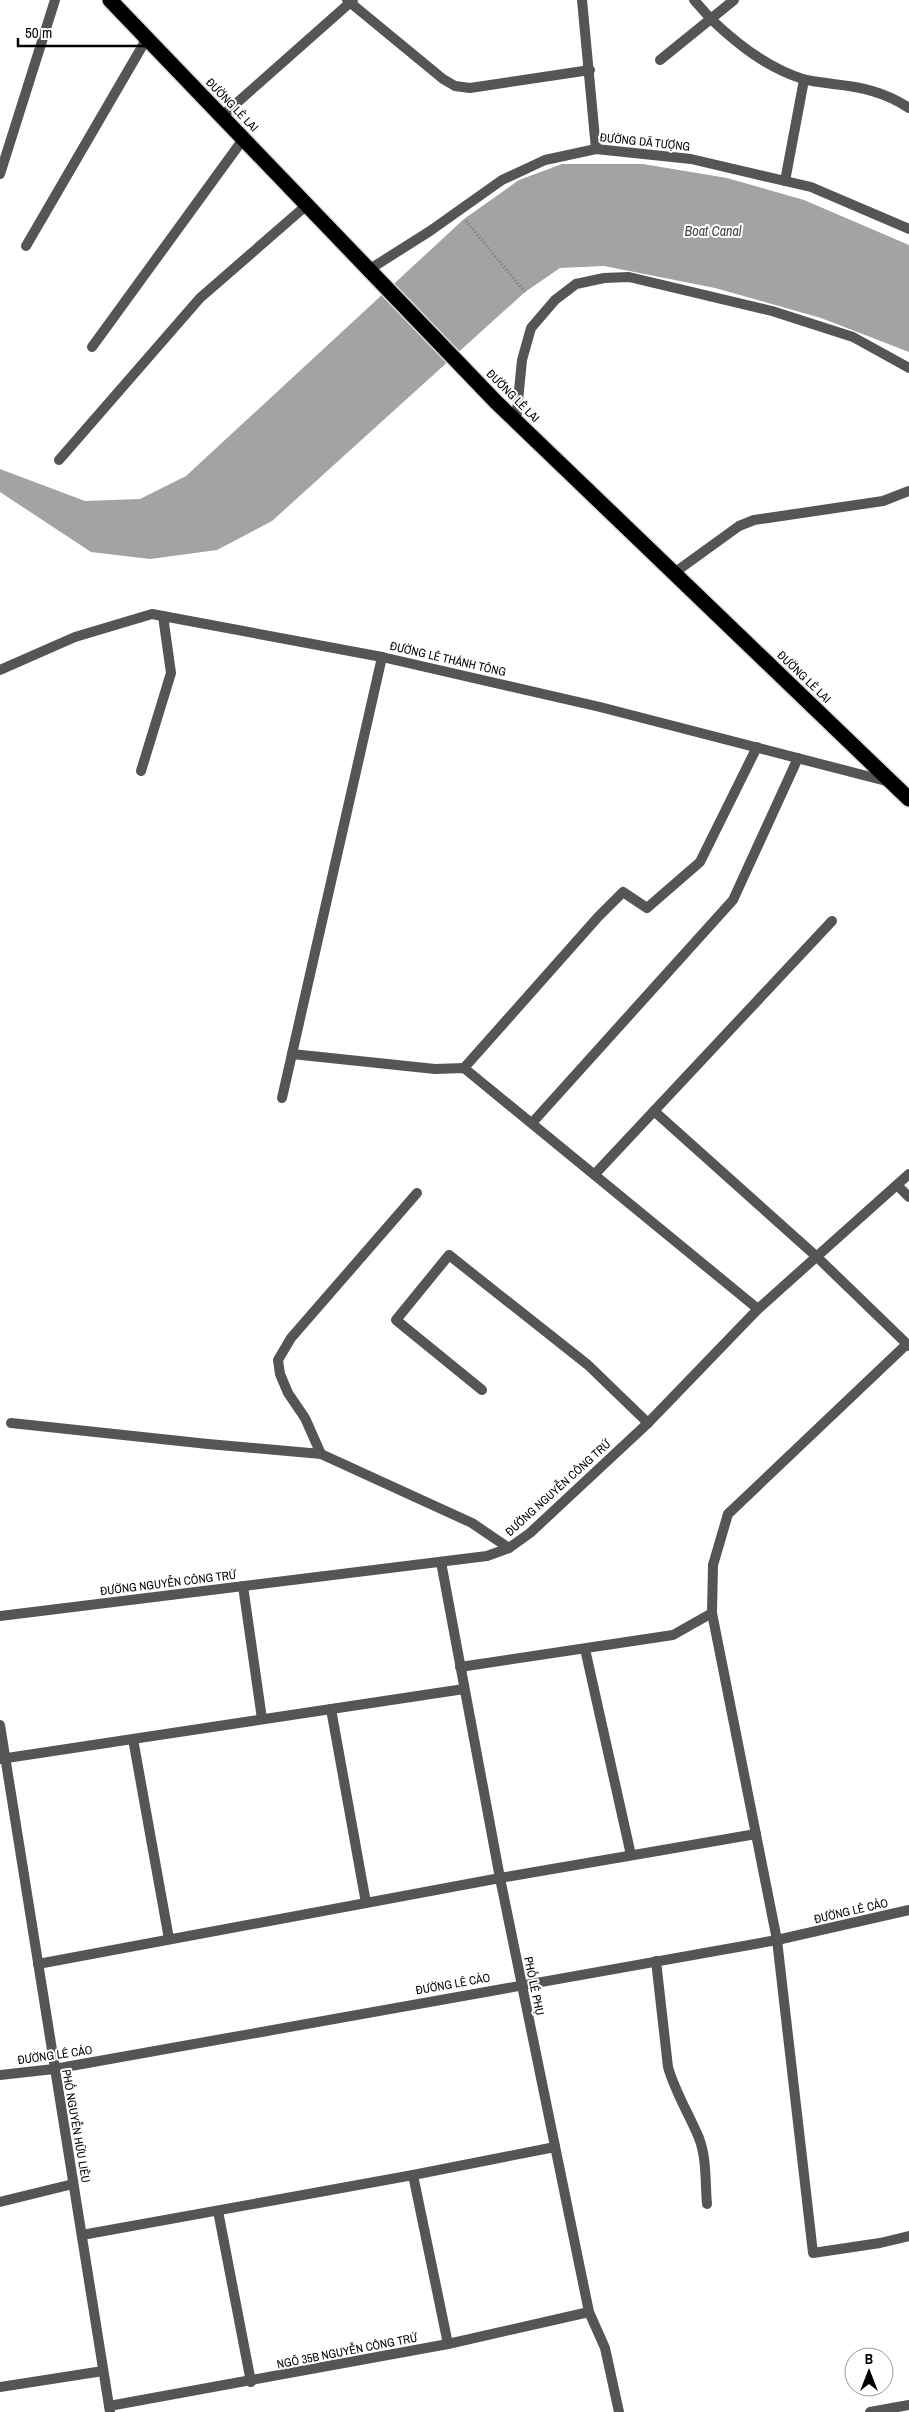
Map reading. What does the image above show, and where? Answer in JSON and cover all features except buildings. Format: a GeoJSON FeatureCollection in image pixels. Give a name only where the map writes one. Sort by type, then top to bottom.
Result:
{"type":"FeatureCollection","features":[{"type":"Feature","properties":{"kind":"highway","name":"ĐƯỜNG LÊ LAI"},"geometry":{"type":"LineString","coordinates":[[110,0],[308,204],[496,402],[909,799]]}},
{"type":"Feature","properties":{"kind":"street"},"geometry":{"type":"LineString","coordinates":[[0,174],[55,0]]}},
{"type":"Feature","properties":{"kind":"street"},"geometry":{"type":"LineString","coordinates":[[582,0],[596,149]]}},
{"type":"Feature","properties":{"kind":"street"},"geometry":{"type":"LineString","coordinates":[[694,0],[710,19],[743,49],[804,80],[869,89],[892,97],[909,108]]}},
{"type":"Feature","properties":{"kind":"street"},"geometry":{"type":"LineString","coordinates":[[660,60],[734,0]]}},
{"type":"Feature","properties":{"kind":"street"},"geometry":{"type":"LineString","coordinates":[[222,116],[350,1],[443,79],[455,86],[470,88],[590,70]]}},
{"type":"Feature","properties":{"kind":"street"},"geometry":{"type":"LineString","coordinates":[[26,246],[147,38]]}},
{"type":"Feature","properties":{"kind":"street"},"geometry":{"type":"LineString","coordinates":[[785,181],[804,80]]}},
{"type":"Feature","properties":{"kind":"street"},"geometry":{"type":"LineString","coordinates":[[92,347],[244,138]]}},
{"type":"Feature","properties":{"kind":"street","name":"ĐƯỜNG DÃ TƯỢNG"},"geometry":{"type":"LineString","coordinates":[[374,273],[502,180],[545,160],[596,149],[692,159],[811,187],[909,228]]}},
{"type":"Feature","properties":{"kind":"street"},"geometry":{"type":"LineString","coordinates":[[59,460],[200,298],[308,204]]}},
{"type":"Feature","properties":{"kind":"street"},"geometry":{"type":"LineString","coordinates":[[516,421],[522,360],[531,328],[555,300],[576,284],[604,278],[629,277],[772,311],[853,337],[909,368]]}},
{"type":"Feature","properties":{"kind":"street"},"geometry":{"type":"LineString","coordinates":[[674,573],[739,526],[754,520],[883,501],[909,491]]}},
{"type":"Feature","properties":{"kind":"street","name":"ĐƯỜNG LÊ THÁNH TÔNG"},"geometry":{"type":"LineString","coordinates":[[0,670],[75,637],[152,614],[382,657],[600,706],[891,782]]}},
{"type":"Feature","properties":{"kind":"street"},"geometry":{"type":"LineString","coordinates":[[141,771],[171,673],[163,616]]}},
{"type":"Feature","properties":{"kind":"street"},"geometry":{"type":"LineString","coordinates":[[282,1098],[382,657]]}},
{"type":"Feature","properties":{"kind":"street"},"geometry":{"type":"LineString","coordinates":[[464,1068],[598,917],[623,892],[647,908],[700,862],[757,747]]}},
{"type":"Feature","properties":{"kind":"street"},"geometry":{"type":"LineString","coordinates":[[532,1123],[733,900],[798,758]]}},
{"type":"Feature","properties":{"kind":"street"},"geometry":{"type":"LineString","coordinates":[[594,1174],[832,921]]}},
{"type":"Feature","properties":{"kind":"street"},"geometry":{"type":"LineString","coordinates":[[292,1054],[435,1069],[464,1068],[758,1309]]}},
{"type":"Feature","properties":{"kind":"street"},"geometry":{"type":"LineString","coordinates":[[654,1111],[817,1257],[908,1345],[728,1514],[713,1565],[712,1613],[777,1940],[813,2253],[880,2243],[909,2236]]}},
{"type":"Feature","properties":{"kind":"street","name":"ĐƯỜNG NGUYỄN CÔNG TRỨ"},"geometry":{"type":"LineString","coordinates":[[0,1616],[487,1556],[510,1548],[530,1533],[648,1423],[758,1309],[909,1174]]}},
{"type":"Feature","properties":{"kind":"street"},"geometry":{"type":"LineString","coordinates":[[897,1185],[909,1197]]}},
{"type":"Feature","properties":{"kind":"street"},"geometry":{"type":"LineString","coordinates":[[321,1454],[305,1418],[288,1392],[280,1374],[278,1360],[291,1338],[417,1193]]}},
{"type":"Feature","properties":{"kind":"street"},"geometry":{"type":"LineString","coordinates":[[482,1390],[396,1320],[449,1255],[588,1365],[648,1423]]}},
{"type":"Feature","properties":{"kind":"street"},"geometry":{"type":"LineString","coordinates":[[12,1423],[321,1454],[472,1523],[510,1548]]}},
{"type":"Feature","properties":{"kind":"street","name":"PHỐ LÊ PHỤ"},"geometry":{"type":"LineString","coordinates":[[441,1562],[500,1878],[589,2312],[605,2348],[620,2412]]}},
{"type":"Feature","properties":{"kind":"street"},"geometry":{"type":"LineString","coordinates":[[243,1586],[262,1719]]}},
{"type":"Feature","properties":{"kind":"street"},"geometry":{"type":"LineString","coordinates":[[460,1667],[673,1635],[712,1613]]}},
{"type":"Feature","properties":{"kind":"street"},"geometry":{"type":"LineString","coordinates":[[585,1649],[631,1855]]}},
{"type":"Feature","properties":{"kind":"street"},"geometry":{"type":"LineString","coordinates":[[3,1758],[464,1689]]}},
{"type":"Feature","properties":{"kind":"street"},"geometry":{"type":"LineString","coordinates":[[331,1709],[366,1903]]}},
{"type":"Feature","properties":{"kind":"street","name":"PHỐ NGUYỄN HỮU LIÊU"},"geometry":{"type":"LineString","coordinates":[[0,1725],[3,1758],[110,2409]]}},
{"type":"Feature","properties":{"kind":"street"},"geometry":{"type":"LineString","coordinates":[[133,1739],[169,1939]]}},
{"type":"Feature","properties":{"kind":"street"},"geometry":{"type":"LineString","coordinates":[[38,1964],[500,1878],[756,1834]]}},
{"type":"Feature","properties":{"kind":"street","name":"ĐƯỜNG LÊ CẢO"},"geometry":{"type":"LineString","coordinates":[[0,2075],[54,2069],[521,1984],[777,1940],[909,1910]]}},
{"type":"Feature","properties":{"kind":"street"},"geometry":{"type":"LineString","coordinates":[[656,1961],[668,2067],[672,2081],[700,2140],[704,2156],[707,2204]]}},
{"type":"Feature","properties":{"kind":"street"},"geometry":{"type":"LineString","coordinates":[[82,2235],[413,2176],[555,2147]]}},
{"type":"Feature","properties":{"kind":"street"},"geometry":{"type":"LineString","coordinates":[[413,2176],[448,2344]]}},
{"type":"Feature","properties":{"kind":"street"},"geometry":{"type":"LineString","coordinates":[[0,2202],[73,2184]]}},
{"type":"Feature","properties":{"kind":"street"},"geometry":{"type":"LineString","coordinates":[[218,2211],[252,2382]]}},
{"type":"Feature","properties":{"kind":"street","name":"NGÕ 35B NGUYỄN CÔNG TRỨ"},"geometry":{"type":"LineString","coordinates":[[110,2409],[448,2344],[589,2312]]}},
{"type":"Feature","properties":{"kind":"street"},"geometry":{"type":"LineString","coordinates":[[0,2387],[104,2371]]}},
{"type":"Feature","properties":{"kind":"street"},"geometry":{"type":"LineString","coordinates":[[870,2412],[909,2405]]}},
{"type":"Feature","properties":{"kind":"path"},"geometry":{"type":"LineString","coordinates":[[464,219],[525,292]]}},
{"type":"Feature","properties":{"kind":"water","name":"Boat Canal"},"geometry":{"type":"Polygon","coordinates":[[[562,164],[643,164],[727,178],[804,200],[909,245],[909,352],[821,318],[715,288],[604,266],[560,268],[525,292],[272,521],[217,550],[150,559],[91,552],[0,492],[0,469],[85,501],[140,499],[186,476],[464,219],[519,180],[562,164]]]}}]}
